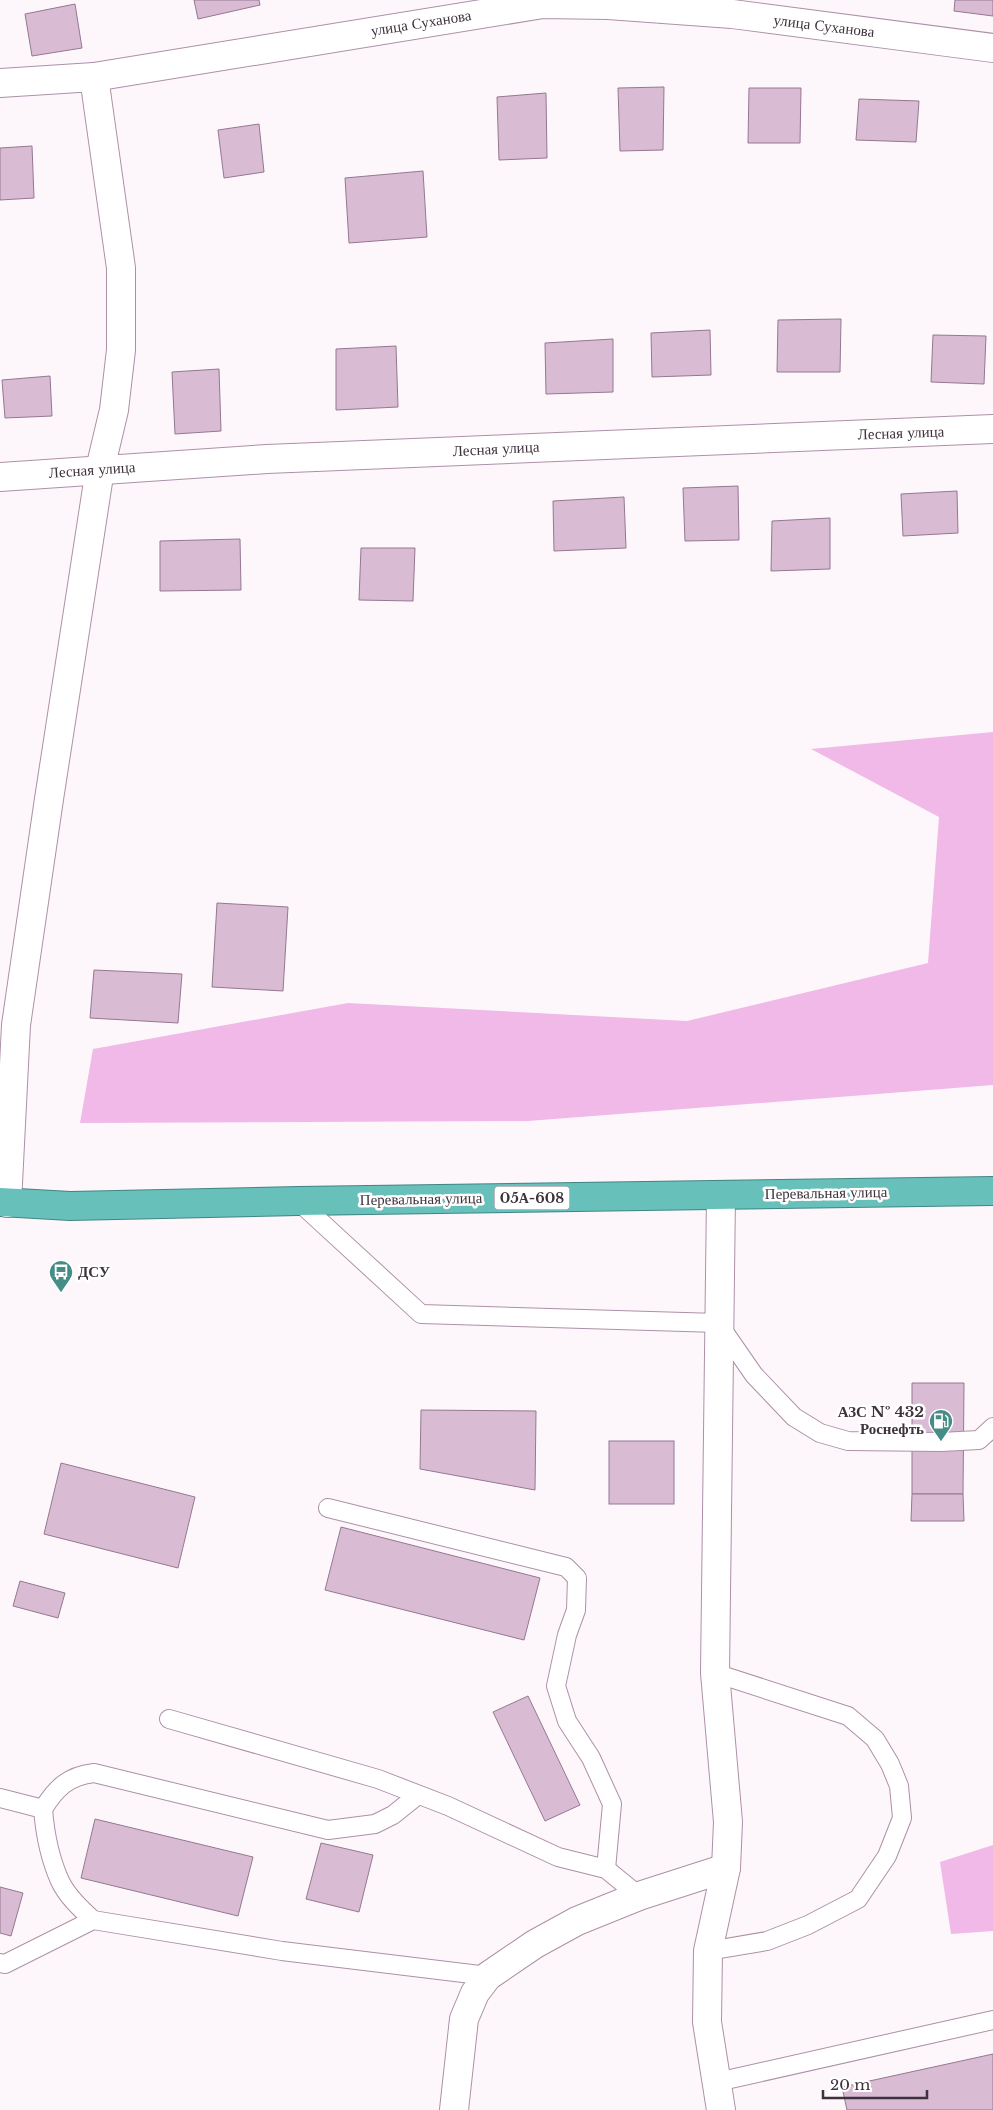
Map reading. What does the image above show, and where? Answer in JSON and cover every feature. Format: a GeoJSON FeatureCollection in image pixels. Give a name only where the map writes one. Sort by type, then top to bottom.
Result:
{"type":"FeatureCollection","features":[{"type":"Feature","properties":{"kind":"highway","name":"Перевальная улица"},"geometry":{"type":"LineString","coordinates":[[4,1202],[70,1206],[993,1191]]}},
{"type":"Feature","properties":{"kind":"street","name":"улица Суханова"},"geometry":{"type":"LineString","coordinates":[[0,83],[94,77],[543,4],[608,5],[732,14],[993,48]]}},
{"type":"Feature","properties":{"kind":"street"},"geometry":{"type":"LineString","coordinates":[[4,1202],[8,1029],[49,799],[100,470],[114,410],[121,350],[120,268],[94,77]]}},
{"type":"Feature","properties":{"kind":"street","name":"Лесная улица"},"geometry":{"type":"LineString","coordinates":[[0,477],[327,456],[993,430]]}},
{"type":"Feature","properties":{"kind":"street"},"geometry":{"type":"LineString","coordinates":[[721,1195],[715,1673],[728,1822],[726,1868],[708,1951],[707,2022],[721,2110]]}},
{"type":"Feature","properties":{"kind":"street"},"geometry":{"type":"LineString","coordinates":[[454,2110],[464,2019],[475,1993],[488,1976],[535,1944],[577,1921],[639,1896],[726,1868]]}},
{"type":"Feature","properties":{"kind":"lane"},"geometry":{"type":"LineString","coordinates":[[298,1201],[421,1314],[718,1323],[767,1389],[794,1418],[820,1433],[848,1441],[941,1442],[979,1440],[993,1427]]}},
{"type":"Feature","properties":{"kind":"lane"},"geometry":{"type":"LineString","coordinates":[[328,1508],[566,1567],[577,1578],[576,1610],[567,1635],[556,1686],[567,1721],[590,1758],[612,1804],[606,1869]]}},
{"type":"Feature","properties":{"kind":"lane"},"geometry":{"type":"LineString","coordinates":[[708,1951],[767,1941],[808,1925],[858,1899],[887,1856],[902,1818],[899,1786],[890,1764],[875,1739],[848,1716],[715,1673]]}},
{"type":"Feature","properties":{"kind":"lane"},"geometry":{"type":"LineString","coordinates":[[169,1719],[378,1779],[448,1806],[558,1858],[606,1869],[639,1896]]}},
{"type":"Feature","properties":{"kind":"lane"},"geometry":{"type":"LineString","coordinates":[[418,1795],[393,1815],[375,1824],[328,1830],[94,1773],[78,1775],[54,1791],[43,1810],[45,1830],[61,1882],[74,1902],[92,1920],[282,1951],[488,1976]]}},
{"type":"Feature","properties":{"kind":"lane"},"geometry":{"type":"LineString","coordinates":[[0,1798],[43,1810]]}},
{"type":"Feature","properties":{"kind":"lane"},"geometry":{"type":"LineString","coordinates":[[2,1966],[92,1920]]}},
{"type":"Feature","properties":{"kind":"lane"},"geometry":{"type":"LineString","coordinates":[[717,2082],[993,2020]]}},
{"type":"Feature","properties":{"kind":"shaded area"},"geometry":{"type":"Polygon","coordinates":[[[993,732],[993,1085],[528,1121],[80,1123],[93,1049],[348,1003],[687,1021],[928,963],[939,817],[811,749],[993,732]]]}},
{"type":"Feature","properties":{"kind":"shaded area"},"geometry":{"type":"Polygon","coordinates":[[[993,1845],[993,1931],[951,1934],[940,1862],[993,1845]]]}},
{"type":"Feature","properties":{"kind":"building"},"geometry":{"type":"Polygon","coordinates":[[[194,0],[259,0],[260,5],[198,19],[194,0]]]}},
{"type":"Feature","properties":{"kind":"building"},"geometry":{"type":"Polygon","coordinates":[[[955,0],[993,0],[993,16],[954,11],[955,0]]]}},
{"type":"Feature","properties":{"kind":"building"},"geometry":{"type":"Polygon","coordinates":[[[75,4],[82,48],[32,56],[25,14],[75,4]]]}},
{"type":"Feature","properties":{"kind":"building"},"geometry":{"type":"Polygon","coordinates":[[[664,87],[663,150],[620,151],[618,88],[664,87]]]}},
{"type":"Feature","properties":{"kind":"building"},"geometry":{"type":"Polygon","coordinates":[[[749,88],[801,88],[800,143],[748,143],[749,88]]]}},
{"type":"Feature","properties":{"kind":"building"},"geometry":{"type":"Polygon","coordinates":[[[546,93],[547,158],[499,160],[497,97],[546,93]]]}},
{"type":"Feature","properties":{"kind":"building"},"geometry":{"type":"Polygon","coordinates":[[[859,99],[919,101],[916,142],[856,140],[859,99]]]}},
{"type":"Feature","properties":{"kind":"building"},"geometry":{"type":"Polygon","coordinates":[[[259,124],[264,172],[224,178],[218,130],[259,124]]]}},
{"type":"Feature","properties":{"kind":"building"},"geometry":{"type":"Polygon","coordinates":[[[32,146],[34,198],[0,200],[0,148],[32,146]]]}},
{"type":"Feature","properties":{"kind":"building"},"geometry":{"type":"Polygon","coordinates":[[[423,171],[427,237],[349,243],[345,178],[423,171]]]}},
{"type":"Feature","properties":{"kind":"building"},"geometry":{"type":"Polygon","coordinates":[[[841,319],[840,372],[777,372],[778,320],[841,319]]]}},
{"type":"Feature","properties":{"kind":"building"},"geometry":{"type":"Polygon","coordinates":[[[710,330],[711,375],[652,377],[651,333],[710,330]]]}},
{"type":"Feature","properties":{"kind":"building"},"geometry":{"type":"Polygon","coordinates":[[[933,335],[986,336],[984,384],[931,382],[933,335]]]}},
{"type":"Feature","properties":{"kind":"building"},"geometry":{"type":"Polygon","coordinates":[[[613,339],[613,392],[546,394],[545,343],[613,339]]]}},
{"type":"Feature","properties":{"kind":"building"},"geometry":{"type":"Polygon","coordinates":[[[396,346],[398,407],[336,410],[336,349],[396,346]]]}},
{"type":"Feature","properties":{"kind":"building"},"geometry":{"type":"Polygon","coordinates":[[[219,369],[221,431],[175,434],[172,372],[219,369]]]}},
{"type":"Feature","properties":{"kind":"building"},"geometry":{"type":"Polygon","coordinates":[[[50,376],[52,416],[5,418],[2,380],[50,376]]]}},
{"type":"Feature","properties":{"kind":"building"},"geometry":{"type":"Polygon","coordinates":[[[738,486],[739,540],[685,541],[683,488],[738,486]]]}},
{"type":"Feature","properties":{"kind":"building"},"geometry":{"type":"Polygon","coordinates":[[[957,491],[958,533],[903,536],[901,494],[957,491]]]}},
{"type":"Feature","properties":{"kind":"building"},"geometry":{"type":"Polygon","coordinates":[[[624,497],[626,548],[554,551],[553,501],[624,497]]]}},
{"type":"Feature","properties":{"kind":"building"},"geometry":{"type":"Polygon","coordinates":[[[830,518],[830,569],[771,571],[772,521],[830,518]]]}},
{"type":"Feature","properties":{"kind":"building"},"geometry":{"type":"Polygon","coordinates":[[[240,539],[241,590],[160,591],[160,541],[240,539]]]}},
{"type":"Feature","properties":{"kind":"building"},"geometry":{"type":"Polygon","coordinates":[[[361,548],[415,548],[413,601],[359,600],[361,548]]]}},
{"type":"Feature","properties":{"kind":"building"},"geometry":{"type":"Polygon","coordinates":[[[217,903],[288,907],[283,991],[212,987],[217,903]]]}},
{"type":"Feature","properties":{"kind":"building"},"geometry":{"type":"Polygon","coordinates":[[[94,970],[182,974],[178,1023],[90,1018],[94,970]]]}},
{"type":"Feature","properties":{"kind":"building"},"geometry":{"type":"Polygon","coordinates":[[[912,1383],[964,1383],[963,1494],[912,1494],[912,1383]]]}},
{"type":"Feature","properties":{"kind":"building"},"geometry":{"type":"Polygon","coordinates":[[[421,1410],[536,1411],[535,1490],[420,1469],[421,1410]]]}},
{"type":"Feature","properties":{"kind":"building"},"geometry":{"type":"Polygon","coordinates":[[[609,1441],[674,1441],[674,1504],[609,1504],[609,1441]]]}},
{"type":"Feature","properties":{"kind":"building"},"geometry":{"type":"Polygon","coordinates":[[[61,1463],[195,1497],[178,1568],[44,1534],[61,1463]]]}},
{"type":"Feature","properties":{"kind":"building"},"geometry":{"type":"Polygon","coordinates":[[[912,1494],[963,1494],[964,1521],[911,1521],[912,1494]]]}},
{"type":"Feature","properties":{"kind":"building"},"geometry":{"type":"Polygon","coordinates":[[[341,1527],[540,1578],[524,1640],[325,1590],[341,1527]]]}},
{"type":"Feature","properties":{"kind":"building"},"geometry":{"type":"Polygon","coordinates":[[[20,1581],[65,1593],[58,1618],[13,1606],[20,1581]]]}},
{"type":"Feature","properties":{"kind":"building"},"geometry":{"type":"Polygon","coordinates":[[[528,1696],[580,1805],[545,1821],[493,1712],[528,1696]]]}},
{"type":"Feature","properties":{"kind":"building"},"geometry":{"type":"Polygon","coordinates":[[[95,1819],[253,1857],[238,1916],[81,1878],[95,1819]]]}},
{"type":"Feature","properties":{"kind":"building"},"geometry":{"type":"Polygon","coordinates":[[[321,1843],[373,1855],[359,1912],[306,1899],[321,1843]]]}},
{"type":"Feature","properties":{"kind":"building"},"geometry":{"type":"Polygon","coordinates":[[[0,1887],[23,1893],[11,1936],[0,1933],[0,1887]]]}},
{"type":"Feature","properties":{"kind":"building"},"geometry":{"type":"Polygon","coordinates":[[[993,2054],[993,2110],[847,2110],[842,2087],[993,2054]]]}},
{"type":"Feature","properties":{"kind":"place","name":"ДСУ"},"geometry":{"type":"Point","coordinates":[61,1293]}},
{"type":"Feature","properties":{"kind":"place","name":"АЗС № 432 Роснефть"},"geometry":{"type":"Point","coordinates":[941,1442]}}]}
